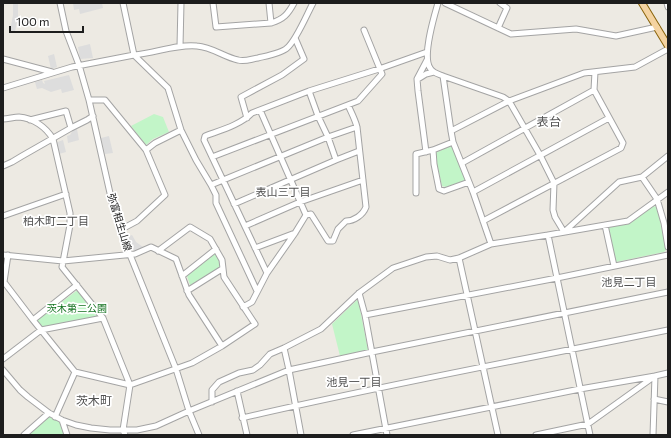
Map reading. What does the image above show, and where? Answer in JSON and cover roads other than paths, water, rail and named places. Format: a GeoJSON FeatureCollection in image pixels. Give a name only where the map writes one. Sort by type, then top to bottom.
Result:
{"type":"FeatureCollection","features":[{"type":"Feature","properties":{"kind":"main road"},"geometry":{"type":"LineString","coordinates":[[642,3],[668,48]]}},
{"type":"Feature","properties":{"kind":"street","name":"弥富相生山線"},"geometry":{"type":"LineString","coordinates":[[60,3],[66,31],[79,65],[89,100],[112,202],[120,230],[176,369],[189,411],[199,435]]}},
{"type":"Feature","properties":{"kind":"street"},"geometry":{"type":"LineString","coordinates":[[123,3],[134,55],[168,88],[181,130],[216,195],[216,203],[257,291]]}},
{"type":"Feature","properties":{"kind":"street"},"geometry":{"type":"LineString","coordinates":[[180,46],[181,3]]}},
{"type":"Feature","properties":{"kind":"street"},"geometry":{"type":"LineString","coordinates":[[212,3],[216,27],[271,23],[279,21],[288,14],[294,3]]}},
{"type":"Feature","properties":{"kind":"street"},"geometry":{"type":"LineString","coordinates":[[269,3],[271,23]]}},
{"type":"Feature","properties":{"kind":"street"},"geometry":{"type":"LineString","coordinates":[[3,88],[79,65],[180,46],[204,47],[236,60],[244,61],[269,56],[287,48],[295,38],[312,3]]}},
{"type":"Feature","properties":{"kind":"street"},"geometry":{"type":"LineString","coordinates":[[438,3],[427,52],[429,67],[434,72],[443,76],[503,97],[509,101],[554,183],[553,210],[555,217],[564,232]]}},
{"type":"Feature","properties":{"kind":"street"},"geometry":{"type":"LineString","coordinates":[[445,3],[511,34],[576,29],[616,36],[657,28]]}},
{"type":"Feature","properties":{"kind":"street"},"geometry":{"type":"LineString","coordinates":[[498,28],[507,8],[500,3]]}},
{"type":"Feature","properties":{"kind":"street"},"geometry":{"type":"LineString","coordinates":[[666,3],[668,7]]}},
{"type":"Feature","properties":{"kind":"street"},"geometry":{"type":"LineString","coordinates":[[212,157],[358,101],[382,74],[364,30]]}},
{"type":"Feature","properties":{"kind":"street"},"geometry":{"type":"LineString","coordinates":[[247,118],[241,97],[282,75],[304,59],[295,38]]}},
{"type":"Feature","properties":{"kind":"street"},"geometry":{"type":"LineString","coordinates":[[451,131],[509,101],[584,73],[635,67],[668,48]]}},
{"type":"Feature","properties":{"kind":"street"},"geometry":{"type":"LineString","coordinates":[[267,273],[204,140],[205,136],[226,129],[247,118],[252,113],[309,91],[427,52]]}},
{"type":"Feature","properties":{"kind":"street"},"geometry":{"type":"LineString","coordinates":[[3,59],[52,72]]}},
{"type":"Feature","properties":{"kind":"street"},"geometry":{"type":"LineString","coordinates":[[426,152],[417,79],[427,60]]}},
{"type":"Feature","properties":{"kind":"street"},"geometry":{"type":"LineString","coordinates":[[417,79],[434,72]]}},
{"type":"Feature","properties":{"kind":"street"},"geometry":{"type":"LineString","coordinates":[[483,221],[621,148],[623,143],[594,90],[595,72]]}},
{"type":"Feature","properties":{"kind":"street"},"geometry":{"type":"LineString","coordinates":[[443,76],[454,142],[491,244]]}},
{"type":"Feature","properties":{"kind":"street"},"geometry":{"type":"LineString","coordinates":[[462,163],[594,90]]}},
{"type":"Feature","properties":{"kind":"street"},"geometry":{"type":"LineString","coordinates":[[309,91],[336,160]]}},
{"type":"Feature","properties":{"kind":"street"},"geometry":{"type":"LineString","coordinates":[[89,100],[105,100],[146,150],[165,195],[137,221],[120,230]]}},
{"type":"Feature","properties":{"kind":"street"},"geometry":{"type":"LineString","coordinates":[[306,215],[311,214],[328,241],[333,241],[338,229],[346,221],[352,221],[364,212],[366,207],[357,127],[348,104]]}},
{"type":"Feature","properties":{"kind":"street"},"geometry":{"type":"LineString","coordinates":[[260,110],[306,215]]}},
{"type":"Feature","properties":{"kind":"street"},"geometry":{"type":"LineString","coordinates":[[30,120],[66,112],[71,128]]}},
{"type":"Feature","properties":{"kind":"street"},"geometry":{"type":"LineString","coordinates":[[3,166],[93,116]]}},
{"type":"Feature","properties":{"kind":"street"},"geometry":{"type":"LineString","coordinates":[[3,120],[19,117],[30,120],[42,125],[50,134],[52,139],[70,213],[70,225],[62,266],[103,318],[130,385],[124,433]]}},
{"type":"Feature","properties":{"kind":"street"},"geometry":{"type":"LineString","coordinates":[[473,192],[609,118]]}},
{"type":"Feature","properties":{"kind":"street"},"geometry":{"type":"LineString","coordinates":[[211,185],[328,137],[357,127]]}},
{"type":"Feature","properties":{"kind":"street"},"geometry":{"type":"LineString","coordinates":[[146,150],[155,143],[181,130]]}},
{"type":"Feature","properties":{"kind":"street"},"geometry":{"type":"LineString","coordinates":[[416,193],[416,154],[433,150],[454,142]]}},
{"type":"Feature","properties":{"kind":"street"},"geometry":{"type":"LineString","coordinates":[[433,150],[439,189],[444,191],[469,182]]}},
{"type":"Feature","properties":{"kind":"street"},"geometry":{"type":"LineString","coordinates":[[234,204],[359,151]]}},
{"type":"Feature","properties":{"kind":"street"},"geometry":{"type":"LineString","coordinates":[[564,232],[619,182],[642,177],[668,156]]}},
{"type":"Feature","properties":{"kind":"street"},"geometry":{"type":"LineString","coordinates":[[642,177],[657,199],[666,223],[668,247]]}},
{"type":"Feature","properties":{"kind":"street"},"geometry":{"type":"LineString","coordinates":[[244,226],[300,202],[362,180]]}},
{"type":"Feature","properties":{"kind":"street"},"geometry":{"type":"LineString","coordinates":[[212,402],[212,390],[219,382],[239,373],[253,370],[270,354],[321,329],[359,293],[393,268],[431,256],[437,256],[450,260],[459,258],[491,244],[628,221],[668,192]]}},
{"type":"Feature","properties":{"kind":"street"},"geometry":{"type":"LineString","coordinates":[[3,215],[66,194]]}},
{"type":"Feature","properties":{"kind":"street"},"geometry":{"type":"LineString","coordinates":[[244,306],[252,302],[267,273],[306,215]]}},
{"type":"Feature","properties":{"kind":"street"},"geometry":{"type":"LineString","coordinates":[[604,225],[614,266]]}},
{"type":"Feature","properties":{"kind":"street"},"geometry":{"type":"LineString","coordinates":[[158,251],[190,227],[210,239],[222,260],[224,277],[255,324],[222,346],[192,363],[130,385],[75,372],[4,282],[5,255],[62,261],[134,254],[150,247],[158,251],[176,259],[189,295],[222,346]]}},
{"type":"Feature","properties":{"kind":"street"},"geometry":{"type":"LineString","coordinates":[[255,248],[295,232]]}},
{"type":"Feature","properties":{"kind":"street"},"geometry":{"type":"LineString","coordinates":[[548,235],[590,435]]}},
{"type":"Feature","properties":{"kind":"street"},"geometry":{"type":"LineString","coordinates":[[182,276],[216,248]]}},
{"type":"Feature","properties":{"kind":"street"},"geometry":{"type":"LineString","coordinates":[[365,315],[668,255]]}},
{"type":"Feature","properties":{"kind":"street"},"geometry":{"type":"LineString","coordinates":[[459,258],[498,435]]}},
{"type":"Feature","properties":{"kind":"street"},"geometry":{"type":"LineString","coordinates":[[187,291],[222,269]]}},
{"type":"Feature","properties":{"kind":"street"},"geometry":{"type":"LineString","coordinates":[[33,320],[77,285]]}},
{"type":"Feature","properties":{"kind":"street"},"geometry":{"type":"LineString","coordinates":[[4,374],[20,390],[49,413],[62,420],[76,425],[124,433],[156,426],[290,370],[668,292]]}},
{"type":"Feature","properties":{"kind":"street"},"geometry":{"type":"LineString","coordinates":[[359,293],[365,315],[387,435]]}},
{"type":"Feature","properties":{"kind":"street"},"geometry":{"type":"LineString","coordinates":[[3,359],[42,330],[103,318]]}},
{"type":"Feature","properties":{"kind":"street"},"geometry":{"type":"LineString","coordinates":[[242,418],[378,388],[668,330]]}},
{"type":"Feature","properties":{"kind":"street"},"geometry":{"type":"LineString","coordinates":[[284,348],[290,370],[301,435]]}},
{"type":"Feature","properties":{"kind":"street"},"geometry":{"type":"LineString","coordinates":[[56,416],[75,372]]}},
{"type":"Feature","properties":{"kind":"street"},"geometry":{"type":"LineString","coordinates":[[353,435],[580,389],[668,373]]}},
{"type":"Feature","properties":{"kind":"street"},"geometry":{"type":"LineString","coordinates":[[653,435],[655,376]]}},
{"type":"Feature","properties":{"kind":"street"},"geometry":{"type":"LineString","coordinates":[[536,435],[588,424],[655,376]]}},
{"type":"Feature","properties":{"kind":"street"},"geometry":{"type":"LineString","coordinates":[[237,391],[247,435]]}},
{"type":"Feature","properties":{"kind":"street"},"geometry":{"type":"LineString","coordinates":[[654,399],[668,402]]}},
{"type":"Feature","properties":{"kind":"street"},"geometry":{"type":"LineString","coordinates":[[24,435],[49,413]]}},
{"type":"Feature","properties":{"kind":"street"},"geometry":{"type":"LineString","coordinates":[[62,420],[67,435]]}},
{"type":"Feature","properties":{"kind":"district","name":"表台"},"geometry":{"type":"Point","coordinates":[549,122]}},
{"type":"Feature","properties":{"kind":"district","name":"表山三丁目"},"geometry":{"type":"Point","coordinates":[283,192]}},
{"type":"Feature","properties":{"kind":"district","name":"柏木町二丁目"},"geometry":{"type":"Point","coordinates":[56,221]}},
{"type":"Feature","properties":{"kind":"district","name":"池見二丁目"},"geometry":{"type":"Point","coordinates":[629,282]}},
{"type":"Feature","properties":{"kind":"district","name":"池見一丁目"},"geometry":{"type":"Point","coordinates":[354,382]}},
{"type":"Feature","properties":{"kind":"district","name":"茨木町"},"geometry":{"type":"Point","coordinates":[94,401]}},
{"type":"Feature","properties":{"kind":"park label","name":"茨木第二公園"},"geometry":{"type":"Point","coordinates":[77,308]}}]}
